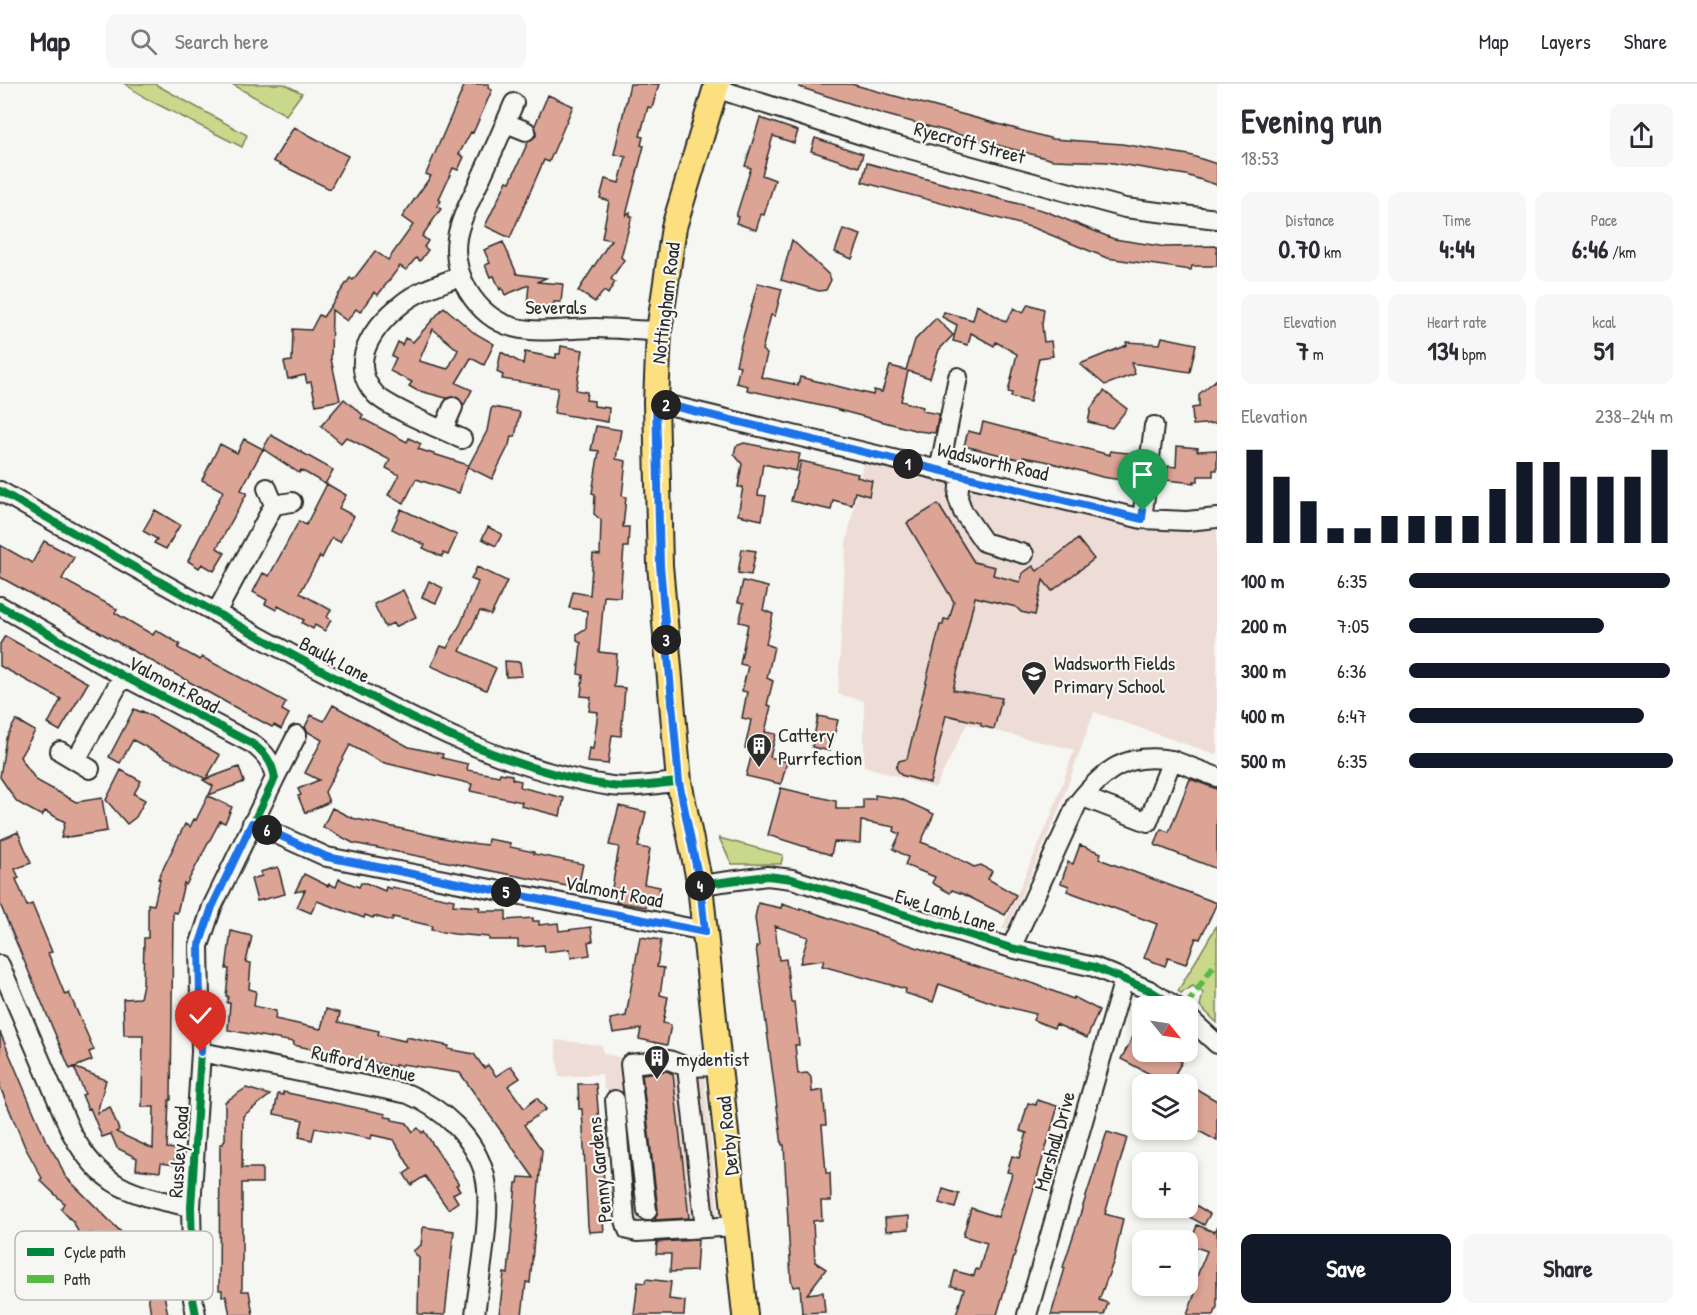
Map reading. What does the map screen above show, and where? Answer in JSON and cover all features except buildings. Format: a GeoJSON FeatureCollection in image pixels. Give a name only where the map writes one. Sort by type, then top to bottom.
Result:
{"type":"FeatureCollection","features":[{"type":"Feature","properties":{"kind":"main road","name":"Nottingham Road"},"geometry":{"type":"LineString","coordinates":[[700,885],[679,782],[660,565],[656,402],[659,331],[675,227],[716,86]]}},
{"type":"Feature","properties":{"kind":"main road","name":"Derby Road"},"geometry":{"type":"LineString","coordinates":[[700,885],[745,1315]]}},
{"type":"Feature","properties":{"kind":"street","name":"Ryecroft Street"},"geometry":{"type":"LineString","coordinates":[[716,86],[877,141],[1125,208],[1217,219]]}},
{"type":"Feature","properties":{"kind":"street","name":"Severals"},"geometry":{"type":"LineString","coordinates":[[514,103],[457,237],[456,256],[460,276],[475,302],[490,316],[506,326],[545,332],[595,328],[659,331]]}},
{"type":"Feature","properties":{"kind":"street"},"geometry":{"type":"LineString","coordinates":[[506,123],[525,131]]}},
{"type":"Feature","properties":{"kind":"street"},"geometry":{"type":"LineString","coordinates":[[460,276],[425,290],[404,303],[371,336],[363,351],[364,376],[375,394],[462,439]]}},
{"type":"Feature","properties":{"kind":"street"},"geometry":{"type":"LineString","coordinates":[[939,471],[958,377]]}},
{"type":"Feature","properties":{"kind":"street","name":"Wadsworth Road"},"geometry":{"type":"LineString","coordinates":[[656,402],[1142,519],[1187,521],[1217,518]]}},
{"type":"Feature","properties":{"kind":"street"},"geometry":{"type":"LineString","coordinates":[[443,430],[453,407]]}},
{"type":"Feature","properties":{"kind":"street"},"geometry":{"type":"LineString","coordinates":[[1142,519],[1154,426]]}},
{"type":"Feature","properties":{"kind":"street"},"geometry":{"type":"LineString","coordinates":[[960,476],[958,498],[963,512],[984,542],[1024,554]]}},
{"type":"Feature","properties":{"kind":"street","name":"Baulk Lane"},"geometry":{"type":"LineString","coordinates":[[0,491],[216,613],[427,726],[531,768],[613,786],[679,782]]}},
{"type":"Feature","properties":{"kind":"street"},"geometry":{"type":"LineString","coordinates":[[216,613],[277,498]]}},
{"type":"Feature","properties":{"kind":"street","name":"Valmont Road"},"geometry":{"type":"LineString","coordinates":[[0,606],[123,676],[253,744],[270,760],[274,778]]}},
{"type":"Feature","properties":{"kind":"street","name":"Valmont Road"},"geometry":{"type":"LineString","coordinates":[[75,760],[123,676]]}},
{"type":"Feature","properties":{"kind":"street"},"geometry":{"type":"LineString","coordinates":[[252,823],[297,735]]}},
{"type":"Feature","properties":{"kind":"street"},"geometry":{"type":"LineString","coordinates":[[1011,948],[1077,804],[1108,769],[1156,757],[1172,760],[1217,777]]}},
{"type":"Feature","properties":{"kind":"street"},"geometry":{"type":"LineString","coordinates":[[1083,797],[1148,822],[1172,760]]}},
{"type":"Feature","properties":{"kind":"street","name":"Valmont Road"},"geometry":{"type":"LineString","coordinates":[[252,823],[327,857],[705,932]]}},
{"type":"Feature","properties":{"kind":"street","name":"Russley Road"},"geometry":{"type":"LineString","coordinates":[[192,1231],[201,1052],[199,946],[212,907],[252,823]]}},
{"type":"Feature","properties":{"kind":"street","name":"Ewe Lamb Lane"},"geometry":{"type":"LineString","coordinates":[[700,885],[767,876],[792,879],[1011,948],[1076,962],[1124,979],[1158,996]]}},
{"type":"Feature","properties":{"kind":"street"},"geometry":{"type":"LineString","coordinates":[[0,965],[71,1132],[81,1150],[101,1173],[118,1187],[140,1196],[191,1208]]}},
{"type":"Feature","properties":{"kind":"street","name":"Marshall Drive"},"geometry":{"type":"LineString","coordinates":[[1027,1315],[1124,979]]}},
{"type":"Feature","properties":{"kind":"street"},"geometry":{"type":"LineString","coordinates":[[1198,1026],[1217,1044]]}},
{"type":"Feature","properties":{"kind":"street","name":"Rufford Avenue"},"geometry":{"type":"LineString","coordinates":[[201,1052],[408,1094],[433,1105],[453,1122],[476,1156],[485,1176],[486,1192],[475,1315]]}},
{"type":"Feature","properties":{"kind":"street"},"geometry":{"type":"LineString","coordinates":[[647,1210],[630,1064],[669,1060],[687,1067],[719,1066]]}},
{"type":"Feature","properties":{"kind":"street"},"geometry":{"type":"LineString","coordinates":[[687,1067],[705,1228],[737,1226]]}},
{"type":"Feature","properties":{"kind":"street","name":"Penny Gardens"},"geometry":{"type":"LineString","coordinates":[[615,1100],[625,1220],[628,1230],[637,1232],[705,1228]]}},
{"type":"Feature","properties":{"kind":"street","name":"Russley Road"},"geometry":{"type":"LineString","coordinates":[[193,1300],[196,1315]]}},
{"type":"Feature","properties":{"kind":"shaded area","name":"Wadsworth Fields Primary School"},"geometry":{"type":"Polygon","coordinates":[[[865,459],[1125,527],[1155,530],[1217,530],[1217,755],[1094,712],[1058,812],[1006,930],[1002,929],[1051,816],[1074,750],[967,724],[935,788],[864,766],[864,701],[838,694],[846,543],[865,459]]]}},
{"type":"Feature","properties":{"kind":"shaded area"},"geometry":{"type":"Polygon","coordinates":[[[555,1040],[602,1045],[603,1053],[619,1057],[702,1055],[720,1234],[689,1220],[636,1222],[623,1089],[604,1090],[602,1074],[559,1077],[555,1040]]]}},
{"type":"Feature","properties":{"kind":"green space"},"geometry":{"type":"Polygon","coordinates":[[[125,84],[155,84],[247,135],[242,147],[147,99],[125,84]]]}},
{"type":"Feature","properties":{"kind":"green space"},"geometry":{"type":"Polygon","coordinates":[[[232,84],[284,84],[302,93],[286,115],[232,84]]]}},
{"type":"Feature","properties":{"kind":"green space"},"geometry":{"type":"Polygon","coordinates":[[[719,838],[783,855],[781,864],[732,864],[719,838]]]}},
{"type":"Feature","properties":{"kind":"green space"},"geometry":{"type":"Polygon","coordinates":[[[1217,925],[1217,1023],[1200,1006],[1203,993],[1193,986],[1181,993],[1178,991],[1217,925]]]}},
{"type":"Feature","properties":{"kind":"marked path"},"geometry":{"type":"LineString","coordinates":[[1193,996],[1217,961]]}},
{"type":"Feature","properties":{"kind":"cycle path"},"geometry":{"type":"LineString","coordinates":[[0,491],[264,639],[451,736],[529,766],[570,778],[619,787],[679,782],[700,885],[767,876],[792,879],[1011,948],[1094,967],[1159,996]]}},
{"type":"Feature","properties":{"kind":"cycle path"},"geometry":{"type":"LineString","coordinates":[[0,606],[123,676],[253,744],[262,751],[274,772],[275,778],[212,907],[199,946],[201,1052],[192,1231]]}},
{"type":"Feature","properties":{"kind":"cycle path"},"geometry":{"type":"LineString","coordinates":[[193,1300],[196,1315]]}},
{"type":"Feature","properties":{"kind":"place","name":"Wadsworth Fields Primary School"},"geometry":{"type":"Point","coordinates":[1034,697]}},
{"type":"Feature","properties":{"kind":"place","name":"Cattery Purrfection"},"geometry":{"type":"Point","coordinates":[759,769]}},
{"type":"Feature","properties":{"kind":"place","name":"mydentist"},"geometry":{"type":"Point","coordinates":[657,1081]}},
{"type":"Feature","properties":{"kind":"route"},"geometry":{"type":"LineString","coordinates":[[201,1052],[199,946],[203,928],[252,823],[327,857],[705,932],[700,885],[679,782],[660,565],[656,402],[1142,519],[1143,511]]}}]}
